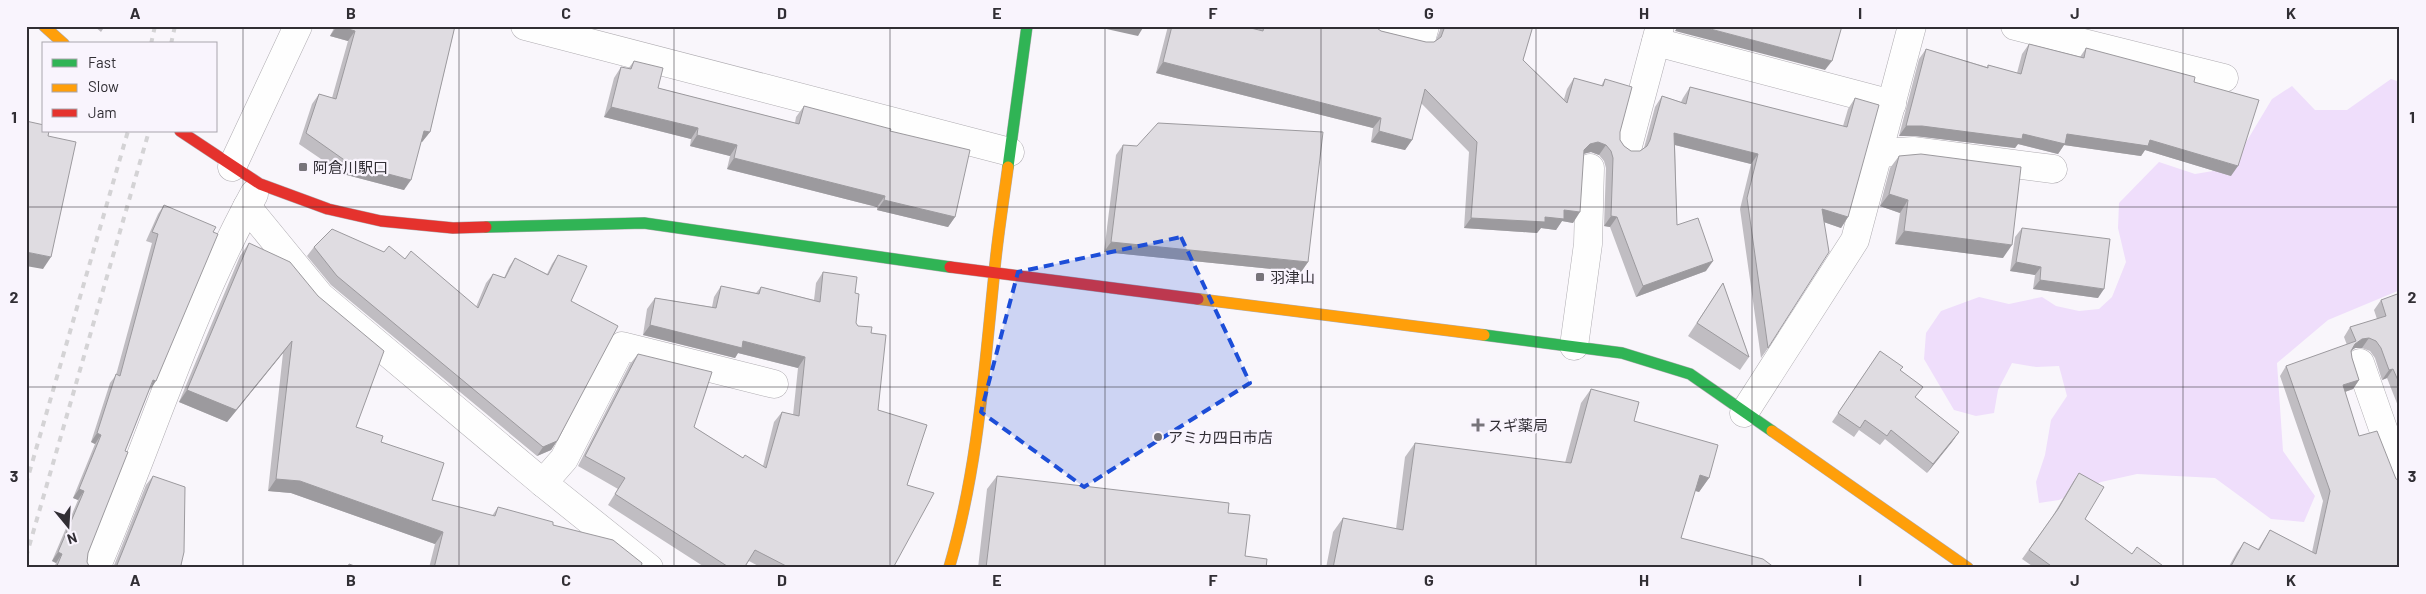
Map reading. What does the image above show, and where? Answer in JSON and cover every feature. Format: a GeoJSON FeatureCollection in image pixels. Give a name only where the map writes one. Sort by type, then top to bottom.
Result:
{"type":"FeatureCollection","features":[{"type":"Feature","properties":{"kind":"street"},"geometry":{"type":"LineString","coordinates":[[44,26],[62,42]]}},
{"type":"Feature","properties":{"kind":"street"},"geometry":{"type":"LineString","coordinates":[[232,167],[298,26]]}},
{"type":"Feature","properties":{"kind":"street"},"geometry":{"type":"LineString","coordinates":[[525,26],[1010,152]]}},
{"type":"Feature","properties":{"kind":"street"},"geometry":{"type":"LineString","coordinates":[[949,568],[962,524],[978,433],[994,273],[1027,26]]}},
{"type":"Feature","properties":{"kind":"street"},"geometry":{"type":"LineString","coordinates":[[1378,26],[1422,37],[1425,26]]}},
{"type":"Feature","properties":{"kind":"street"},"geometry":{"type":"LineString","coordinates":[[1744,413],[1855,240],[1880,153],[1912,26]]}},
{"type":"Feature","properties":{"kind":"street"},"geometry":{"type":"LineString","coordinates":[[2014,26],[2224,78]]}},
{"type":"Feature","properties":{"kind":"street"},"geometry":{"type":"LineString","coordinates":[[1628,146],[1658,34],[1892,104]]}},
{"type":"Feature","properties":{"kind":"street"},"geometry":{"type":"LineString","coordinates":[[181,132],[232,167],[320,296],[543,483],[649,568]]}},
{"type":"Feature","properties":{"kind":"street"},"geometry":{"type":"LineString","coordinates":[[1880,153],[1913,151],[2053,169]]}},
{"type":"Feature","properties":{"kind":"street"},"geometry":{"type":"LineString","coordinates":[[1574,346],[1588,244],[1590,168]]}},
{"type":"Feature","properties":{"kind":"street"},"geometry":{"type":"LineString","coordinates":[[253,196],[400,224],[453,228],[512,228],[644,223],[994,273],[1622,353],[1690,374],[1968,568]]}},
{"type":"Feature","properties":{"kind":"street"},"geometry":{"type":"LineString","coordinates":[[96,568],[177,362],[253,196]]}},
{"type":"Feature","properties":{"kind":"street"},"geometry":{"type":"LineString","coordinates":[[543,483],[564,459],[622,346],[774,384]]}},
{"type":"Feature","properties":{"kind":"street"},"geometry":{"type":"LineString","coordinates":[[2360,363],[2400,477]]}},
{"type":"Feature","properties":{"kind":"highlighted area"},"geometry":{"type":"Polygon","coordinates":[[[1181,237],[1250,383],[1084,487],[981,412],[1018,272],[1181,237]]]}},
{"type":"Feature","properties":{"kind":"shaded area"},"geometry":{"type":"Polygon","coordinates":[[[2391,79],[2400,82],[2400,290],[2328,320],[2277,363],[2283,451],[2315,496],[2304,522],[2271,519],[2215,478],[2137,474],[2101,482],[2059,500],[2039,503],[2036,482],[2045,455],[2051,420],[2067,396],[2059,366],[2036,367],[2012,363],[1998,390],[1994,413],[1976,416],[1954,410],[1924,359],[1926,333],[1941,311],[1979,297],[2009,304],[2042,297],[2056,306],[2079,311],[2099,309],[2112,297],[2126,262],[2118,228],[2119,203],[2159,162],[2195,174],[2225,169],[2248,139],[2272,99],[2292,86],[2315,110],[2347,110],[2391,79]]]}},
{"type":"Feature","properties":{"kind":"building"},"geometry":{"type":"Polygon","coordinates":[[[338,26],[455,26],[430,132],[424,131],[411,180],[350,164],[306,133],[319,94],[336,99],[355,31],[338,26]]]}},
{"type":"Feature","properties":{"kind":"building"},"geometry":{"type":"Polygon","coordinates":[[[1172,26],[1243,26],[1263,31],[1264,26],[1374,26],[1381,31],[1426,42],[1434,42],[1441,37],[1445,26],[1533,26],[1523,60],[1567,103],[1574,78],[1603,86],[1605,79],[1632,87],[1620,132],[1620,140],[1631,151],[1640,151],[1647,146],[1662,96],[1686,104],[1690,87],[1847,127],[1855,98],[1879,105],[1848,217],[1822,209],[1829,252],[1768,348],[1747,198],[1758,154],[1674,133],[1677,225],[1698,218],[1713,261],[1643,286],[1617,217],[1611,216],[1613,158],[1611,151],[1606,145],[1598,142],[1590,144],[1584,150],[1580,212],[1564,210],[1564,219],[1545,217],[1545,222],[1471,218],[1477,142],[1425,89],[1412,140],[1379,131],[1381,118],[1163,62],[1172,26]]]}},
{"type":"Feature","properties":{"kind":"building"},"geometry":{"type":"Polygon","coordinates":[[[1699,26],[1842,26],[1832,61],[1699,26]]]}},
{"type":"Feature","properties":{"kind":"building"},"geometry":{"type":"Polygon","coordinates":[[[2029,44],[2084,58],[2086,48],[2195,77],[2194,82],[2259,100],[2238,166],[2150,140],[2148,146],[2067,134],[2065,144],[2023,134],[2022,139],[1922,126],[1906,126],[1926,49],[1988,68],[1988,65],[2021,74],[2029,44]]]}},
{"type":"Feature","properties":{"kind":"building"},"geometry":{"type":"Polygon","coordinates":[[[634,61],[663,68],[658,88],[799,124],[804,106],[891,129],[890,131],[970,150],[955,217],[884,200],[885,196],[734,158],[737,145],[697,135],[698,128],[611,107],[621,67],[631,69],[634,61]]]}},
{"type":"Feature","properties":{"kind":"building"},"geometry":{"type":"Polygon","coordinates":[[[26,121],[42,125],[42,132],[49,132],[48,136],[76,142],[51,257],[26,252],[26,121]]]}},
{"type":"Feature","properties":{"kind":"building"},"geometry":{"type":"Polygon","coordinates":[[[1158,123],[1323,132],[1308,262],[1111,242],[1123,145],[1137,146],[1158,123]]]}},
{"type":"Feature","properties":{"kind":"building"},"geometry":{"type":"Polygon","coordinates":[[[1921,154],[2021,167],[2012,245],[1904,231],[1908,200],[1889,194],[1899,156],[1921,154]]]}},
{"type":"Feature","properties":{"kind":"building"},"geometry":{"type":"Polygon","coordinates":[[[164,205],[216,227],[213,232],[218,234],[156,381],[153,380],[125,451],[128,452],[88,553],[87,562],[90,568],[56,568],[62,554],[58,552],[84,491],[79,489],[101,435],[97,433],[116,374],[120,376],[158,234],[152,232],[164,205]]]}},
{"type":"Feature","properties":{"kind":"building"},"geometry":{"type":"Polygon","coordinates":[[[2022,228],[2110,239],[2104,289],[2040,280],[2041,267],[2016,262],[2022,228]]]}},
{"type":"Feature","properties":{"kind":"building"},"geometry":{"type":"Polygon","coordinates":[[[332,229],[384,252],[389,246],[405,259],[411,251],[478,308],[493,274],[505,278],[515,258],[548,275],[558,255],[587,266],[571,301],[618,326],[557,441],[543,447],[337,276],[314,247],[332,229]]]}},
{"type":"Feature","properties":{"kind":"building"},"geometry":{"type":"Polygon","coordinates":[[[249,243],[290,262],[318,296],[384,351],[356,427],[383,436],[381,442],[444,463],[432,500],[495,516],[498,507],[553,522],[553,525],[613,540],[642,563],[641,568],[434,568],[443,532],[300,481],[276,479],[292,341],[236,410],[187,390],[249,243]]]}},
{"type":"Feature","properties":{"kind":"building"},"geometry":{"type":"Polygon","coordinates":[[[823,272],[857,277],[855,293],[859,294],[856,323],[858,326],[872,327],[871,333],[886,335],[878,410],[927,425],[907,485],[934,493],[893,568],[790,568],[755,550],[744,568],[730,568],[615,494],[625,478],[585,456],[638,354],[712,372],[694,427],[743,458],[745,455],[766,468],[782,412],[799,416],[805,357],[743,341],[742,348],[650,325],[655,298],[716,308],[721,286],[759,294],[761,287],[820,302],[823,272]]]}},
{"type":"Feature","properties":{"kind":"building"},"geometry":{"type":"Polygon","coordinates":[[[1723,283],[1749,357],[1697,323],[1723,283]]]}},
{"type":"Feature","properties":{"kind":"building"},"geometry":{"type":"Polygon","coordinates":[[[2400,293],[2400,385],[2393,369],[2389,370],[2381,348],[2376,341],[2369,338],[2362,339],[2355,344],[2351,351],[2359,380],[2343,385],[2359,436],[2377,431],[2396,479],[2400,481],[2400,568],[2230,568],[2244,542],[2259,550],[2270,530],[2316,554],[2330,491],[2286,366],[2356,341],[2350,327],[2386,316],[2381,300],[2400,293]]]}},
{"type":"Feature","properties":{"kind":"building"},"geometry":{"type":"Polygon","coordinates":[[[1880,351],[1903,367],[1900,370],[1923,387],[1915,397],[1959,432],[1933,464],[1891,430],[1887,436],[1865,420],[1860,428],[1838,413],[1880,351]]]}},
{"type":"Feature","properties":{"kind":"building"},"geometry":{"type":"Polygon","coordinates":[[[1591,389],[1639,402],[1634,421],[1718,445],[1709,478],[1700,475],[1681,538],[1763,559],[1775,568],[1333,568],[1343,518],[1403,530],[1415,443],[1571,463],[1591,389]]]}},
{"type":"Feature","properties":{"kind":"building"},"geometry":{"type":"Polygon","coordinates":[[[2079,473],[2104,487],[2085,519],[2132,554],[2137,547],[2166,568],[2054,568],[2029,550],[2058,509],[2079,473]]]}},
{"type":"Feature","properties":{"kind":"building"},"geometry":{"type":"Polygon","coordinates":[[[153,476],[185,487],[184,552],[181,565],[186,568],[115,568],[117,565],[153,476]]]}},
{"type":"Feature","properties":{"kind":"building"},"geometry":{"type":"Polygon","coordinates":[[[997,476],[1229,503],[1228,513],[1250,515],[1245,556],[1267,559],[1266,568],[986,568],[997,476]]]}},
{"type":"Feature","properties":{"kind":"building"},"geometry":{"type":"Polygon","coordinates":[[[349,564],[360,568],[348,568],[349,564]]]}},
{"type":"Feature","properties":{"kind":"railway"},"geometry":{"type":"LineString","coordinates":[[151,42],[155,26]]}},
{"type":"Feature","properties":{"kind":"railway"},"geometry":{"type":"LineString","coordinates":[[171,42],[175,26]]}},
{"type":"Feature","properties":{"kind":"railway"},"geometry":{"type":"LineString","coordinates":[[26,484],[128,132]]}},
{"type":"Feature","properties":{"kind":"railway"},"geometry":{"type":"LineString","coordinates":[[26,557],[149,132]]}},
{"type":"Feature","properties":{"kind":"traffic: fast"},"geometry":{"type":"LineString","coordinates":[[1008,167],[1027,26]]}},
{"type":"Feature","properties":{"kind":"traffic: fast"},"geometry":{"type":"LineString","coordinates":[[486,227],[644,223],[950,267]]}},
{"type":"Feature","properties":{"kind":"traffic: fast"},"geometry":{"type":"LineString","coordinates":[[1484,335],[1622,353],[1690,374],[1772,431]]}},
{"type":"Feature","properties":{"kind":"traffic: slow"},"geometry":{"type":"LineString","coordinates":[[44,26],[62,42]]}},
{"type":"Feature","properties":{"kind":"traffic: slow"},"geometry":{"type":"LineString","coordinates":[[949,568],[959,532],[973,460],[1008,167]]}},
{"type":"Feature","properties":{"kind":"traffic: slow"},"geometry":{"type":"LineString","coordinates":[[1198,299],[1484,335]]}},
{"type":"Feature","properties":{"kind":"traffic: slow"},"geometry":{"type":"LineString","coordinates":[[1772,431],[1968,568]]}},
{"type":"Feature","properties":{"kind":"traffic: jam"},"geometry":{"type":"LineString","coordinates":[[182,132],[260,184],[328,209],[381,221],[453,228],[486,227]]}},
{"type":"Feature","properties":{"kind":"traffic: jam"},"geometry":{"type":"LineString","coordinates":[[950,267],[1198,299]]}},
{"type":"Feature","properties":{"kind":"place","name":"阿倉川駅口"},"geometry":{"type":"Point","coordinates":[303,167]}},
{"type":"Feature","properties":{"kind":"place","name":"羽津山"},"geometry":{"type":"Point","coordinates":[1260,277]}},
{"type":"Feature","properties":{"kind":"place","name":"スギ薬局"},"geometry":{"type":"Point","coordinates":[1478,425]}},
{"type":"Feature","properties":{"kind":"place","name":"アミカ四日市店"},"geometry":{"type":"Point","coordinates":[1158,437]}}]}
